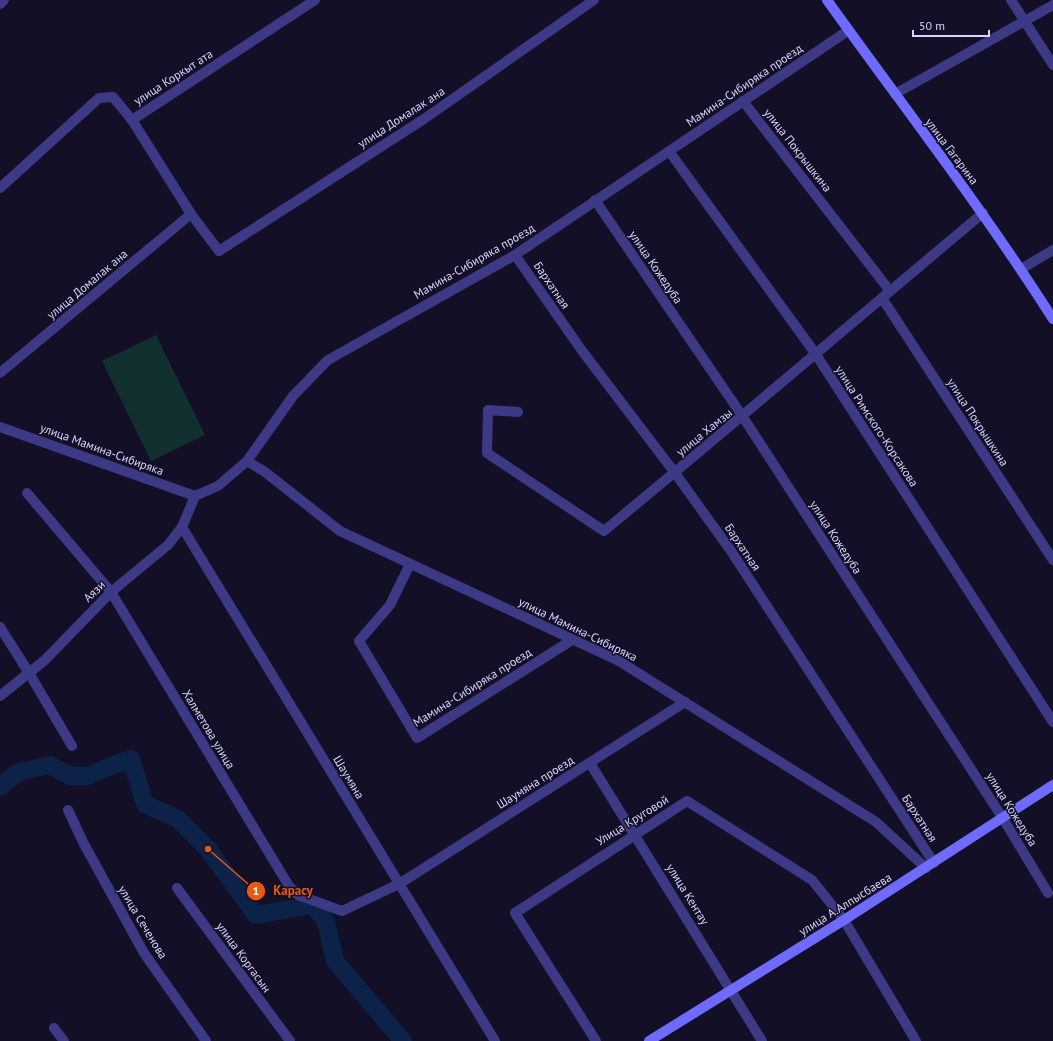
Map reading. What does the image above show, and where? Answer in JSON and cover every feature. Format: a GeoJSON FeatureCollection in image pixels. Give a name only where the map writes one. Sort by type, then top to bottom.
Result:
{"type":"FeatureCollection","features":[{"type":"Feature","properties":{"kind":"street"},"geometry":{"type":"LineString","coordinates":[[0,4],[4,0]]}},
{"type":"Feature","properties":{"kind":"street","name":"улица Коркыт ата"},"geometry":{"type":"LineString","coordinates":[[0,188],[99,98],[113,97],[132,120],[315,0]]}},
{"type":"Feature","properties":{"kind":"street","name":"улица Домалак ана"},"geometry":{"type":"LineString","coordinates":[[0,373],[191,214],[219,251],[424,119],[594,0]]}},
{"type":"Feature","properties":{"kind":"street","name":"улица Гагарина"},"geometry":{"type":"LineString","coordinates":[[827,0],[894,94],[983,213],[1053,319]]}},
{"type":"Feature","properties":{"kind":"street"},"geometry":{"type":"LineString","coordinates":[[1012,0],[1053,65]]}},
{"type":"Feature","properties":{"kind":"street"},"geometry":{"type":"LineString","coordinates":[[894,94],[1053,6]]}},
{"type":"Feature","properties":{"kind":"street","name":"Мамина-Сибиряка проезд"},"geometry":{"type":"LineString","coordinates":[[195,496],[218,486],[247,461],[293,396],[328,360],[516,255],[595,200],[849,30]]}},
{"type":"Feature","properties":{"kind":"street","name":"улица Покрышкина"},"geometry":{"type":"LineString","coordinates":[[743,101],[886,295],[1053,560]]}},
{"type":"Feature","properties":{"kind":"street"},"geometry":{"type":"LineString","coordinates":[[132,120],[191,214]]}},
{"type":"Feature","properties":{"kind":"street","name":"улица Римского-Корсакова"},"geometry":{"type":"LineString","coordinates":[[669,151],[815,353],[1053,722]]}},
{"type":"Feature","properties":{"kind":"street","name":"улица Кожедуба"},"geometry":{"type":"LineString","coordinates":[[595,200],[743,417],[1002,817],[1048,893]]}},
{"type":"Feature","properties":{"kind":"street","name":"улица Хамзы"},"geometry":{"type":"LineString","coordinates":[[518,412],[488,410],[487,453],[604,531],[743,417],[815,353],[983,213]]}},
{"type":"Feature","properties":{"kind":"street"},"geometry":{"type":"LineString","coordinates":[[1021,269],[1053,250]]}},
{"type":"Feature","properties":{"kind":"street","name":"Бархатная"},"geometry":{"type":"LineString","coordinates":[[516,255],[582,352],[675,473],[731,551],[930,865]]}},
{"type":"Feature","properties":{"kind":"street","name":"улица Мамина-Сибиряка"},"geometry":{"type":"LineString","coordinates":[[0,427],[195,496]]}},
{"type":"Feature","properties":{"kind":"street","name":"улица Мамина-Сибиряка"},"geometry":{"type":"LineString","coordinates":[[247,461],[265,472],[340,531],[619,661],[876,822],[930,865]]}},
{"type":"Feature","properties":{"kind":"street","name":"Халметова улица"},"geometry":{"type":"LineString","coordinates":[[27,494],[111,592],[289,886],[298,895],[342,911],[399,884]]}},
{"type":"Feature","properties":{"kind":"street","name":"Аязи"},"geometry":{"type":"LineString","coordinates":[[0,696],[44,660],[111,592],[168,545],[182,527],[195,496]]}},
{"type":"Feature","properties":{"kind":"street","name":"Шаумяна"},"geometry":{"type":"LineString","coordinates":[[182,527],[495,1041]]}},
{"type":"Feature","properties":{"kind":"street","name":"Мамина-Сибиряка проезд"},"geometry":{"type":"LineString","coordinates":[[410,564],[390,605],[359,641],[417,738],[572,640]]}},
{"type":"Feature","properties":{"kind":"street"},"geometry":{"type":"LineString","coordinates":[[0,627],[72,746]]}},
{"type":"Feature","properties":{"kind":"street","name":"Шаумяна проезд"},"geometry":{"type":"LineString","coordinates":[[399,884],[685,702]]}},
{"type":"Feature","properties":{"kind":"street","name":"улица Кентау"},"geometry":{"type":"LineString","coordinates":[[590,763],[762,1041]]}},
{"type":"Feature","properties":{"kind":"street","name":"улица А.Алпысбаева"},"geometry":{"type":"LineString","coordinates":[[649,1041],[844,920],[1053,785]]}},
{"type":"Feature","properties":{"kind":"street","name":"Улица Круговой"},"geometry":{"type":"LineString","coordinates":[[596,1041],[515,912],[687,801],[812,880],[844,920],[916,1041]]}},
{"type":"Feature","properties":{"kind":"street","name":"улица Сеченова"},"geometry":{"type":"LineString","coordinates":[[68,810],[84,844],[144,953],[206,1041]]}},
{"type":"Feature","properties":{"kind":"street","name":"улица Коргасын"},"geometry":{"type":"LineString","coordinates":[[177,888],[290,1041]]}},
{"type":"Feature","properties":{"kind":"street"},"geometry":{"type":"LineString","coordinates":[[54,1028],[64,1041]]}},
{"type":"Feature","properties":{"kind":"green space"},"geometry":{"type":"Polygon","coordinates":[[[156,335],[205,435],[151,461],[102,361],[156,335]]]}},
{"type":"Feature","properties":{"kind":"waterway"},"geometry":{"type":"LineString","coordinates":[[0,787],[18,772],[50,765],[70,776],[88,776],[131,759],[145,804],[178,819],[208,849],[256,915],[313,905],[326,922],[335,961],[403,1041]]}},
{"type":"Feature","properties":{"kind":"place","name":"Карасу"},"geometry":{"type":"Point","coordinates":[208,849]}}]}
